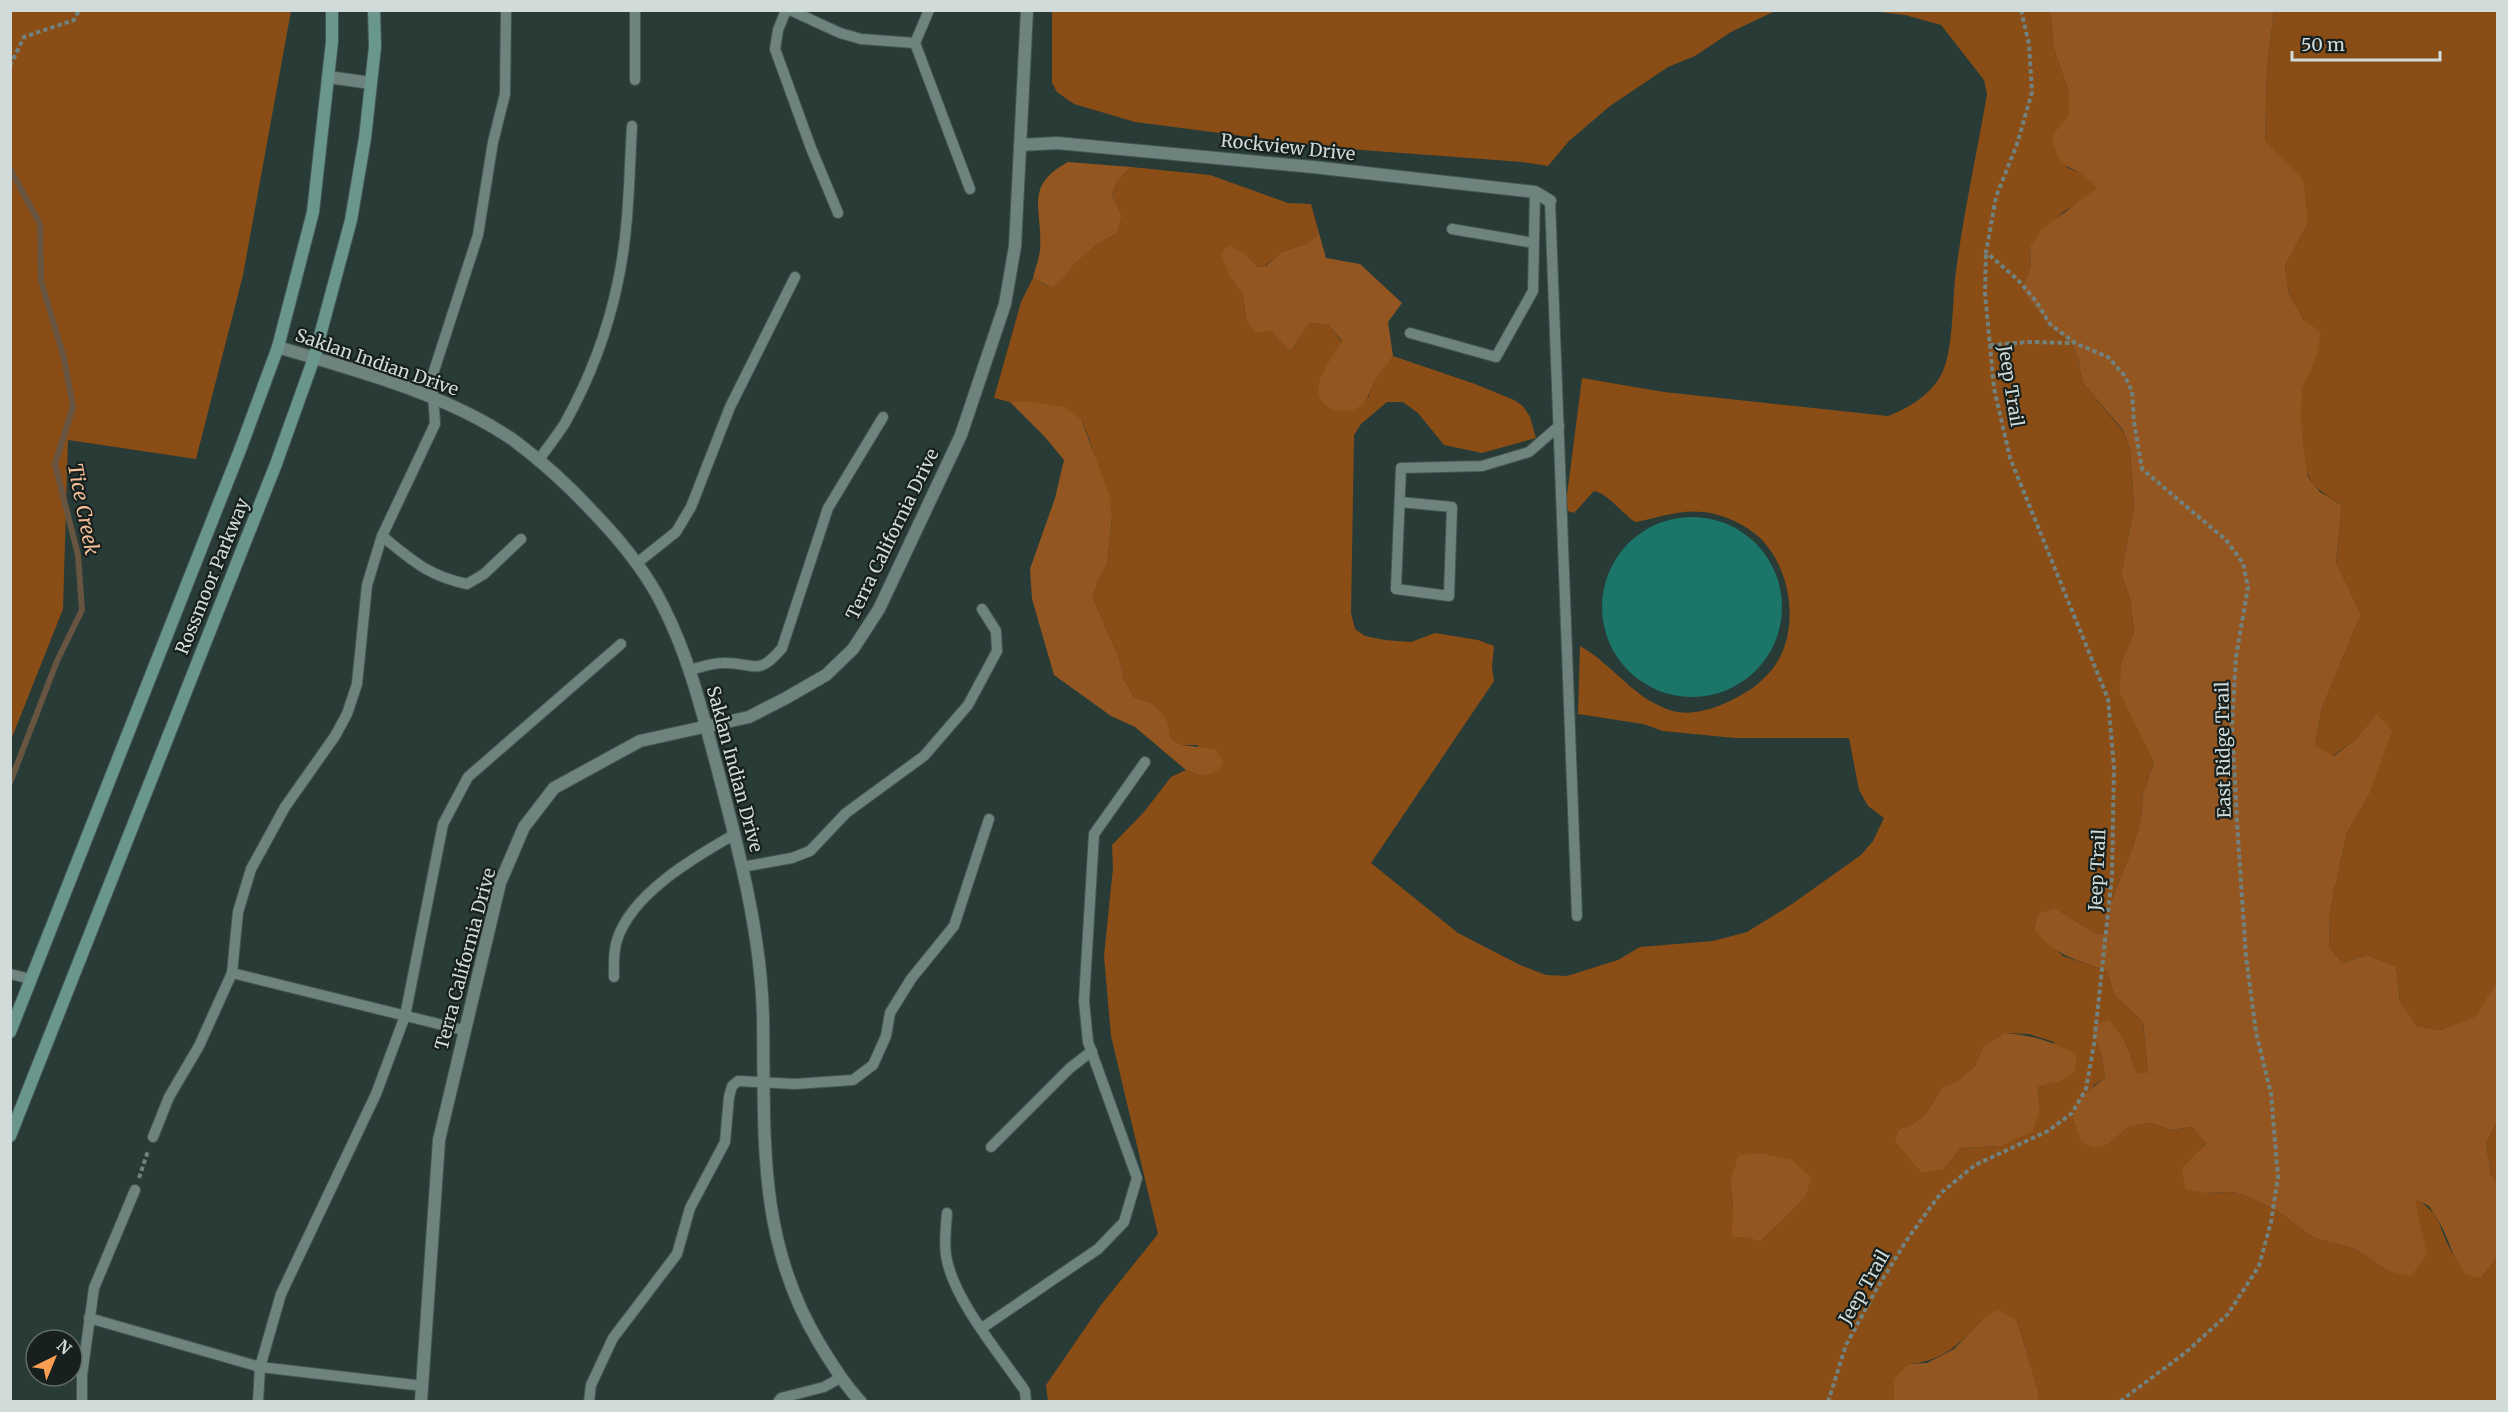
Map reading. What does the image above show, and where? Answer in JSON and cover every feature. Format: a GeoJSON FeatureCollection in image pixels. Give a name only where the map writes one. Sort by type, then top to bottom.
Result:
{"type":"FeatureCollection","features":[{"type":"Feature","properties":{"kind":"street","name":"Rossmoor Parkway"},"geometry":{"type":"LineString","coordinates":[[10,1032],[240,450],[278,347],[313,212],[328,77],[332,10]]}},
{"type":"Feature","properties":{"kind":"street","name":"Rossmoor Parkway"},"geometry":{"type":"LineString","coordinates":[[10,1136],[276,464],[314,358],[351,220],[365,138],[375,47],[374,10]]}},
{"type":"Feature","properties":{"kind":"street","name":"Terra California Drive"},"geometry":{"type":"LineString","coordinates":[[421,1401],[440,1140],[463,1030],[500,883],[524,826],[554,788],[586,768],[640,741],[749,717],[826,675],[854,649],[879,609],[961,435],[1005,304],[1015,246],[1027,10]]}},
{"type":"Feature","properties":{"kind":"street"},"geometry":{"type":"LineString","coordinates":[[328,77],[371,83]]}},
{"type":"Feature","properties":{"kind":"street","name":"Rockview Drive"},"geometry":{"type":"LineString","coordinates":[[1020,145],[1057,143],[1313,167],[1535,192],[1550,201]]}},
{"type":"Feature","properties":{"kind":"street","name":"Saklan Indian Drive"},"geometry":{"type":"LineString","coordinates":[[278,347],[434,400],[491,427],[515,442],[579,497],[637,563],[664,607],[690,670],[735,834],[752,912],[762,981],[770,1209],[779,1254],[791,1288],[809,1326],[840,1378],[861,1401]]}},
{"type":"Feature","properties":{"kind":"lane"},"geometry":{"type":"LineString","coordinates":[[153,1137],[169,1097],[199,1046],[232,973],[238,912],[251,869],[285,807],[335,736],[347,714],[357,684],[367,585],[382,536],[435,424],[432,376],[478,235],[493,142],[505,94],[506,10]]}},
{"type":"Feature","properties":{"kind":"lane"},"geometry":{"type":"LineString","coordinates":[[635,10],[635,80]]}},
{"type":"Feature","properties":{"kind":"lane"},"geometry":{"type":"LineString","coordinates":[[838,213],[806,137],[775,49],[778,30],[788,10],[840,33],[861,39],[915,43]]}},
{"type":"Feature","properties":{"kind":"lane"},"geometry":{"type":"LineString","coordinates":[[929,10],[915,43],[970,189]]}},
{"type":"Feature","properties":{"kind":"lane"},"geometry":{"type":"LineString","coordinates":[[538,461],[564,424],[579,395],[595,357],[618,281],[627,204],[632,126]]}},
{"type":"Feature","properties":{"kind":"lane"},"geometry":{"type":"LineString","coordinates":[[1410,333],[1496,357],[1533,291],[1535,192]]}},
{"type":"Feature","properties":{"kind":"lane"},"geometry":{"type":"LineString","coordinates":[[1550,201],[1576,916]]}},
{"type":"Feature","properties":{"kind":"lane"},"geometry":{"type":"LineString","coordinates":[[1452,229],[1534,243]]}},
{"type":"Feature","properties":{"kind":"lane"},"geometry":{"type":"LineString","coordinates":[[637,563],[676,532],[692,507],[730,408],[795,277]]}},
{"type":"Feature","properties":{"kind":"lane"},"geometry":{"type":"LineString","coordinates":[[690,670],[722,663],[750,667],[768,665],[782,648],[828,508],[882,417]]}},
{"type":"Feature","properties":{"kind":"lane"},"geometry":{"type":"LineString","coordinates":[[1400,502],[1452,507],[1449,596],[1396,590],[1401,468],[1482,466],[1529,452],[1559,426]]}},
{"type":"Feature","properties":{"kind":"lane"},"geometry":{"type":"LineString","coordinates":[[382,536],[420,567],[444,579],[467,584],[484,574],[521,539]]}},
{"type":"Feature","properties":{"kind":"lane"},"geometry":{"type":"LineString","coordinates":[[742,867],[792,858],[810,851],[846,813],[924,756],[968,705],[997,651],[996,631],[982,609]]}},
{"type":"Feature","properties":{"kind":"lane"},"geometry":{"type":"LineString","coordinates":[[258,1401],[260,1367],[281,1294],[376,1094],[405,1016],[442,824],[468,777],[621,644]]}},
{"type":"Feature","properties":{"kind":"lane"},"geometry":{"type":"LineString","coordinates":[[982,1328],[1098,1248],[1124,1222],[1137,1178],[1088,1042],[1084,1000],[1094,834],[1146,762]]}},
{"type":"Feature","properties":{"kind":"lane"},"geometry":{"type":"LineString","coordinates":[[589,1401],[591,1385],[613,1338],[676,1254],[690,1208],[725,1142],[725,1117],[732,1086],[738,1081],[795,1084],[853,1080],[873,1065],[886,1036],[890,1013],[911,979],[954,926],[989,819]]}},
{"type":"Feature","properties":{"kind":"lane"},"geometry":{"type":"LineString","coordinates":[[614,977],[617,939],[635,910],[680,867],[735,834]]}},
{"type":"Feature","properties":{"kind":"lane"},"geometry":{"type":"LineString","coordinates":[[232,973],[463,1030]]}},
{"type":"Feature","properties":{"kind":"lane"},"geometry":{"type":"LineString","coordinates":[[10,974],[31,979]]}},
{"type":"Feature","properties":{"kind":"lane"},"geometry":{"type":"LineString","coordinates":[[991,1147],[1070,1068],[1092,1050]]}},
{"type":"Feature","properties":{"kind":"lane"},"geometry":{"type":"LineString","coordinates":[[82,1401],[81,1375],[94,1287],[135,1190]]}},
{"type":"Feature","properties":{"kind":"lane"},"geometry":{"type":"LineString","coordinates":[[947,1213],[945,1254],[950,1272],[962,1300],[1025,1391],[1026,1401]]}},
{"type":"Feature","properties":{"kind":"lane"},"geometry":{"type":"LineString","coordinates":[[89,1318],[260,1367],[423,1386]]}},
{"type":"Feature","properties":{"kind":"lane"},"geometry":{"type":"LineString","coordinates":[[778,1401],[781,1398],[824,1387],[840,1378]]}},
{"type":"Feature","properties":{"kind":"path"},"geometry":{"type":"LineString","coordinates":[[10,66],[24,37],[74,20],[79,10]]}},
{"type":"Feature","properties":{"kind":"path"},"geometry":{"type":"LineString","coordinates":[[1986,252],[1996,197],[2017,144],[2032,92],[2029,44],[2021,10]]}},
{"type":"Feature","properties":{"kind":"path","name":"East Ridge Trail"},"geometry":{"type":"LineString","coordinates":[[1986,252],[2018,280],[2036,301],[2050,324],[2075,343],[2108,357],[2124,375],[2132,391],[2133,422],[2142,469],[2226,540],[2243,563],[2248,587],[2236,657],[2232,724],[2246,957],[2256,1032],[2271,1094],[2278,1158],[2278,1177],[2271,1222],[2259,1266],[2228,1314],[2185,1353],[2119,1401]]}},
{"type":"Feature","properties":{"kind":"path","name":"Jeep Trail"},"geometry":{"type":"LineString","coordinates":[[1828,1401],[1851,1336],[1908,1238],[1941,1193],[1975,1165],[2048,1131],[2072,1113],[2086,1089],[2094,1044],[2112,875],[2114,767],[2108,699],[2010,458],[1994,388],[1985,293],[1986,252]]}},
{"type":"Feature","properties":{"kind":"path"},"geometry":{"type":"LineString","coordinates":[[1990,345],[2031,342],[2075,343]]}},
{"type":"Feature","properties":{"kind":"path"},"geometry":{"type":"LineString","coordinates":[[135,1190],[153,1137]]}},
{"type":"Feature","properties":{"kind":"shaded area"},"geometry":{"type":"Polygon","coordinates":[[[11,10],[291,11],[243,275],[196,459],[68,440],[63,609],[11,740],[11,10]]]}},
{"type":"Feature","properties":{"kind":"shaded area"},"geometry":{"type":"Polygon","coordinates":[[[1052,10],[1775,11],[1731,32],[1695,56],[1668,67],[1610,106],[1569,141],[1548,166],[1335,148],[1135,122],[1074,104],[1057,92],[1052,83],[1052,10]]]}},
{"type":"Feature","properties":{"kind":"shaded area"},"geometry":{"type":"Polygon","coordinates":[[[1871,11],[2048,11],[2051,15],[2053,46],[2069,93],[2070,115],[2052,135],[2068,168],[2087,176],[2097,188],[2063,212],[2030,247],[2031,265],[2022,290],[2053,330],[2072,343],[2078,358],[2082,382],[2123,431],[2130,449],[2134,507],[2121,574],[2130,599],[2134,632],[2122,660],[2135,720],[2154,762],[2143,794],[2141,819],[2132,849],[2110,905],[2107,933],[2096,934],[2055,908],[2038,913],[2034,929],[2063,956],[2107,971],[2114,995],[2143,1022],[2148,1073],[2137,1073],[2125,1041],[2093,1026],[2105,1077],[2093,1086],[2109,1144],[2128,1127],[2149,1123],[2171,1130],[2192,1127],[2206,1142],[2195,1156],[2205,1193],[2232,1192],[2249,1197],[2277,1211],[2314,1238],[2355,1249],[2388,1271],[2422,1231],[2414,1198],[2435,1215],[2455,1256],[2481,1278],[2497,1258],[2497,1401],[2037,1401],[2039,1393],[2017,1321],[1982,1320],[1950,1350],[1932,1359],[1909,1364],[1894,1401],[1048,1401],[1046,1385],[1101,1305],[1158,1234],[1111,1036],[1104,956],[1113,868],[1112,845],[1144,812],[1171,777],[1186,770],[1199,775],[1198,745],[1182,745],[1171,738],[1165,719],[1153,703],[1134,697],[1124,680],[1119,658],[1093,598],[1098,581],[1107,564],[1112,519],[1090,441],[1081,419],[1032,402],[1010,402],[994,398],[1021,302],[1033,278],[1049,287],[1059,284],[1075,264],[1096,245],[1117,233],[1122,216],[1112,195],[1117,181],[1131,167],[1210,175],[1288,203],[1311,204],[1319,233],[1308,243],[1281,252],[1265,266],[1258,267],[1245,254],[1230,277],[1243,295],[1246,320],[1270,331],[1290,352],[1310,323],[1328,325],[1342,342],[1329,362],[1368,398],[1376,378],[1393,356],[1475,384],[1523,406],[1530,417],[1536,438],[1482,453],[1444,445],[1418,413],[1403,402],[1387,402],[1361,424],[1354,435],[1351,613],[1355,629],[1365,636],[1385,640],[1411,642],[1435,633],[1478,640],[1494,646],[1492,667],[1494,681],[1371,863],[1458,933],[1520,965],[1546,975],[1567,976],[1618,960],[1640,947],[1713,941],[1747,932],[1792,904],[1861,855],[1873,841],[1884,818],[1868,806],[1859,790],[1849,738],[1735,738],[1663,731],[1643,724],[1578,714],[1580,646],[1647,699],[1673,711],[1687,713],[1723,704],[1754,687],[1778,660],[1789,625],[1786,587],[1780,568],[1760,538],[1748,528],[1718,515],[1694,511],[1635,522],[1610,500],[1594,491],[1574,513],[1568,511],[1566,503],[1582,378],[1664,392],[1888,416],[1911,405],[1931,389],[1941,375],[1948,353],[1959,249],[1987,94],[1984,80],[1941,25],[1905,15],[1871,11]],[[2004,1033],[1983,1046],[1975,1066],[1956,1082],[1942,1086],[1921,1118],[1899,1129],[1944,1169],[1961,1148],[2001,1146],[2040,1109],[2038,1087],[2058,1082],[2054,1042],[2029,1034],[2004,1033]],[[1730,1181],[1733,1207],[1746,1237],[1760,1242],[1805,1198],[1730,1181]]]}},
{"type":"Feature","properties":{"kind":"shaded area"},"geometry":{"type":"Polygon","coordinates":[[[2048,11],[2274,11],[2267,68],[2265,141],[2303,180],[2308,223],[2285,266],[2289,294],[2304,320],[2321,332],[2316,358],[2302,388],[2303,444],[2308,477],[2320,492],[2342,505],[2336,562],[2361,614],[2322,708],[2315,745],[2334,756],[2358,737],[2376,713],[2392,731],[2368,797],[2347,833],[2330,911],[2329,947],[2343,963],[2367,955],[2396,966],[2400,1001],[2417,1026],[2440,1030],[2476,1016],[2497,981],[2497,1122],[2486,1143],[2491,1175],[2497,1182],[2497,1258],[2481,1278],[2465,1274],[2429,1206],[2415,1199],[2427,1254],[2411,1276],[2388,1271],[2355,1249],[2314,1238],[2277,1211],[2249,1197],[2232,1192],[2205,1193],[2185,1189],[2182,1169],[2206,1143],[2192,1127],[2171,1130],[2149,1123],[2128,1127],[2109,1144],[2093,1148],[2081,1141],[2073,1117],[2082,1097],[2105,1077],[2092,1026],[2109,1020],[2125,1041],[2137,1073],[2148,1073],[2143,1022],[2114,995],[2107,971],[2058,951],[2034,929],[2038,913],[2055,908],[2096,934],[2107,933],[2110,905],[2132,849],[2141,819],[2143,794],[2154,762],[2119,691],[2122,660],[2134,632],[2130,599],[2121,574],[2134,507],[2130,449],[2123,430],[2082,382],[2078,358],[2072,343],[2053,330],[2022,290],[2031,265],[2030,247],[2041,230],[2097,188],[2090,180],[2064,163],[2055,148],[2052,135],[2069,115],[2069,93],[2053,46],[2051,15],[2048,11]]]}},
{"type":"Feature","properties":{"kind":"shaded area"},"geometry":{"type":"Polygon","coordinates":[[[2274,11],[2497,11],[2497,981],[2477,1016],[2440,1030],[2417,1026],[2400,1001],[2396,966],[2367,955],[2343,963],[2329,947],[2330,911],[2347,833],[2368,797],[2376,713],[2358,737],[2333,756],[2315,745],[2322,708],[2361,614],[2336,562],[2342,505],[2313,484],[2307,472],[2303,449],[2302,387],[2316,358],[2304,320],[2289,294],[2285,266],[2308,223],[2265,141],[2267,68],[2274,11]]]}},
{"type":"Feature","properties":{"kind":"shaded area"},"geometry":{"type":"Polygon","coordinates":[[[1068,162],[1131,167],[1117,181],[1112,195],[1122,216],[1117,233],[1096,245],[1075,264],[1059,284],[1050,287],[1033,278],[1040,250],[1038,200],[1045,180],[1068,162]]]}},
{"type":"Feature","properties":{"kind":"shaded area"},"geometry":{"type":"Polygon","coordinates":[[[1319,233],[1326,258],[1360,264],[1402,303],[1388,322],[1393,356],[1376,379],[1366,400],[1350,411],[1332,409],[1323,403],[1319,395],[1321,377],[1342,341],[1328,325],[1310,323],[1290,352],[1270,331],[1255,332],[1246,320],[1243,295],[1230,277],[1221,253],[1229,245],[1245,254],[1258,267],[1266,266],[1281,252],[1308,243],[1319,233]]]}},
{"type":"Feature","properties":{"kind":"shaded area"},"geometry":{"type":"Polygon","coordinates":[[[1010,402],[1032,402],[1064,407],[1081,419],[1109,494],[1112,519],[1107,564],[1098,581],[1093,598],[1119,658],[1124,680],[1134,697],[1153,703],[1166,719],[1171,738],[1182,745],[1215,749],[1223,762],[1212,774],[1199,775],[1186,770],[1135,727],[1111,716],[1054,675],[1032,599],[1030,569],[1055,498],[1064,460],[1010,402]]]}},
{"type":"Feature","properties":{"kind":"shaded area"},"geometry":{"type":"Polygon","coordinates":[[[2004,1033],[2042,1039],[2076,1054],[2075,1072],[2058,1082],[2038,1087],[2040,1109],[2033,1131],[2001,1146],[1961,1148],[1944,1169],[1922,1173],[1895,1141],[1899,1129],[1921,1118],[1942,1086],[1956,1082],[1975,1066],[1983,1046],[2004,1033]]]}},
{"type":"Feature","properties":{"kind":"shaded area"},"geometry":{"type":"Polygon","coordinates":[[[2497,1122],[2497,1182],[2491,1175],[2486,1143],[2497,1122]]]}},
{"type":"Feature","properties":{"kind":"shaded area"},"geometry":{"type":"Polygon","coordinates":[[[1761,1153],[1792,1160],[1811,1177],[1805,1198],[1760,1242],[1746,1237],[1732,1237],[1733,1207],[1730,1181],[1739,1155],[1761,1153]]]}},
{"type":"Feature","properties":{"kind":"shaded area"},"geometry":{"type":"Polygon","coordinates":[[[1998,1310],[2017,1321],[2039,1393],[2037,1401],[1894,1401],[1894,1379],[1909,1364],[1927,1363],[1954,1349],[1982,1320],[1998,1310]]]}},
{"type":"Feature","properties":{"kind":"building"},"geometry":{"type":"Polygon","coordinates":[[[1692,517],[1710,518],[1727,524],[1756,543],[1775,572],[1781,589],[1781,625],[1775,642],[1756,671],[1727,690],[1710,696],[1692,697],[1674,696],[1657,690],[1628,671],[1609,642],[1603,625],[1602,607],[1603,589],[1609,572],[1628,543],[1657,524],[1674,518],[1692,517]]]}},
{"type":"Feature","properties":{"kind":"waterway","name":"Tice Creek"},"geometry":{"type":"LineString","coordinates":[[10,169],[40,224],[41,281],[64,358],[73,407],[55,464],[78,555],[82,610],[57,661],[10,783]]}}]}
